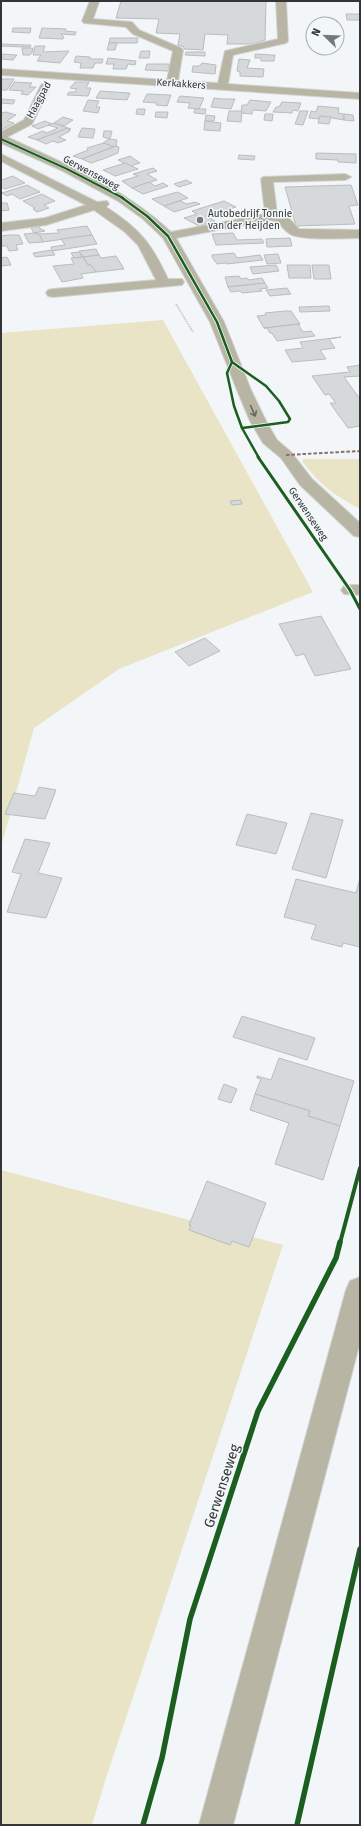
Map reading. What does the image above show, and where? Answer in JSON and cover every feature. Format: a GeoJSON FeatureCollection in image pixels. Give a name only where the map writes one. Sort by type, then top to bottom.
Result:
{"type":"FeatureCollection","features":[{"type":"Feature","properties":{"kind":"street"},"geometry":{"type":"LineString","coordinates":[[222,87],[228,53],[283,42],[281,1]]}},
{"type":"Feature","properties":{"kind":"street"},"geometry":{"type":"LineString","coordinates":[[94,2],[87,21],[129,24],[136,32],[178,50],[172,83]]}},
{"type":"Feature","properties":{"kind":"street","name":"Kerkakkers"},"geometry":{"type":"LineString","coordinates":[[1,72],[360,96]]}},
{"type":"Feature","properties":{"kind":"street","name":"Haagpad"},"geometry":{"type":"LineString","coordinates":[[1,136],[28,122],[46,85]]}},
{"type":"Feature","properties":{"kind":"street","name":"Gerwenseweg"},"geometry":{"type":"LineString","coordinates":[[1,139],[67,169],[122,198],[147,216],[168,236],[217,322],[232,362],[258,421],[272,443],[286,456],[306,482],[360,532]]}},
{"type":"Feature","properties":{"kind":"street"},"geometry":{"type":"LineString","coordinates":[[1,157],[96,206],[131,231],[143,243],[164,283]]}},
{"type":"Feature","properties":{"kind":"street"},"geometry":{"type":"LineString","coordinates":[[271,216],[267,179],[345,177]]}},
{"type":"Feature","properties":{"kind":"street"},"geometry":{"type":"LineString","coordinates":[[1,227],[46,221],[122,198]]}},
{"type":"Feature","properties":{"kind":"street"},"geometry":{"type":"LineString","coordinates":[[168,236],[271,216],[282,218],[295,232],[306,234],[360,234]]}},
{"type":"Feature","properties":{"kind":"street"},"geometry":{"type":"LineString","coordinates":[[53,293],[192,280]]}},
{"type":"Feature","properties":{"kind":"street","name":"Gerwenseweg"},"geometry":{"type":"LineString","coordinates":[[327,503],[360,519]]}},
{"type":"Feature","properties":{"kind":"street"},"geometry":{"type":"LineString","coordinates":[[216,1825],[360,1290]]}},
{"type":"Feature","properties":{"kind":"shaded area"},"geometry":{"type":"Polygon","coordinates":[[[163,320],[313,592],[119,669],[34,728],[1,847],[1,333],[163,320]]]}},
{"type":"Feature","properties":{"kind":"shaded area"},"geometry":{"type":"Polygon","coordinates":[[[304,459],[360,459],[360,509],[328,489],[315,477],[302,461],[304,459]]]}},
{"type":"Feature","properties":{"kind":"shaded area"},"geometry":{"type":"Polygon","coordinates":[[[1,1170],[283,1245],[106,1778],[92,1825],[1,1825],[1,1170]]]}},
{"type":"Feature","properties":{"kind":"building"},"geometry":{"type":"Polygon","coordinates":[[[121,1],[266,1],[265,40],[253,44],[227,44],[228,35],[205,34],[203,50],[184,49],[184,47],[178,45],[180,34],[156,33],[159,19],[116,18],[121,1]]]}},
{"type":"Feature","properties":{"kind":"building"},"geometry":{"type":"Polygon","coordinates":[[[346,14],[360,14],[360,20],[347,20],[346,14]]]}},
{"type":"Feature","properties":{"kind":"building"},"geometry":{"type":"Polygon","coordinates":[[[13,28],[31,28],[30,33],[12,32],[13,28]]]}},
{"type":"Feature","properties":{"kind":"building"},"geometry":{"type":"Polygon","coordinates":[[[42,28],[66,29],[65,31],[76,32],[75,35],[61,34],[64,37],[63,39],[39,38],[42,28]]]}},
{"type":"Feature","properties":{"kind":"building"},"geometry":{"type":"Polygon","coordinates":[[[110,38],[138,38],[137,43],[109,43],[110,38]]]}},
{"type":"Feature","properties":{"kind":"building"},"geometry":{"type":"Polygon","coordinates":[[[109,43],[117,43],[115,50],[107,50],[109,43]]]}},
{"type":"Feature","properties":{"kind":"building"},"geometry":{"type":"Polygon","coordinates":[[[1,44],[31,45],[30,47],[24,47],[1,46],[1,44]]]}},
{"type":"Feature","properties":{"kind":"building"},"geometry":{"type":"Polygon","coordinates":[[[35,46],[45,46],[43,52],[69,51],[60,63],[37,61],[41,55],[33,55],[35,46]]]}},
{"type":"Feature","properties":{"kind":"building"},"geometry":{"type":"Polygon","coordinates":[[[22,48],[33,48],[30,55],[23,55],[22,48]]]}},
{"type":"Feature","properties":{"kind":"building"},"geometry":{"type":"Polygon","coordinates":[[[141,51],[150,51],[149,58],[139,58],[141,51]]]}},
{"type":"Feature","properties":{"kind":"building"},"geometry":{"type":"Polygon","coordinates":[[[186,52],[205,52],[205,56],[185,55],[186,52]]]}},
{"type":"Feature","properties":{"kind":"building"},"geometry":{"type":"Polygon","coordinates":[[[1,54],[17,55],[13,60],[1,59],[1,54]]]}},
{"type":"Feature","properties":{"kind":"building"},"geometry":{"type":"Polygon","coordinates":[[[255,54],[275,55],[274,61],[261,61],[261,58],[255,58],[255,54]]]}},
{"type":"Feature","properties":{"kind":"building"},"geometry":{"type":"Polygon","coordinates":[[[76,56],[90,57],[90,59],[103,59],[102,63],[95,63],[93,68],[80,68],[81,63],[74,62],[76,56]]]}},
{"type":"Feature","properties":{"kind":"building"},"geometry":{"type":"Polygon","coordinates":[[[108,58],[136,61],[135,65],[128,64],[126,69],[113,69],[114,64],[106,64],[108,58]]]}},
{"type":"Feature","properties":{"kind":"building"},"geometry":{"type":"Polygon","coordinates":[[[239,59],[250,60],[247,68],[264,69],[263,77],[240,76],[240,72],[237,71],[239,59]]]}},
{"type":"Feature","properties":{"kind":"building"},"geometry":{"type":"Polygon","coordinates":[[[202,63],[216,65],[215,74],[192,72],[193,66],[199,66],[202,63]]]}},
{"type":"Feature","properties":{"kind":"building"},"geometry":{"type":"Polygon","coordinates":[[[147,64],[169,64],[169,69],[168,71],[145,70],[147,64]]]}},
{"type":"Feature","properties":{"kind":"building"},"geometry":{"type":"Polygon","coordinates":[[[2,79],[14,79],[7,90],[1,90],[2,79]]]}},
{"type":"Feature","properties":{"kind":"building"},"geometry":{"type":"Polygon","coordinates":[[[14,82],[32,83],[29,87],[36,87],[28,95],[21,94],[23,91],[9,90],[14,82]]]}},
{"type":"Feature","properties":{"kind":"building"},"geometry":{"type":"Polygon","coordinates":[[[75,82],[89,82],[86,88],[91,88],[88,96],[67,95],[69,92],[75,92],[77,89],[70,88],[75,82]]]}},
{"type":"Feature","properties":{"kind":"building"},"geometry":{"type":"Polygon","coordinates":[[[100,91],[130,93],[127,100],[96,98],[100,91]]]}},
{"type":"Feature","properties":{"kind":"building"},"geometry":{"type":"Polygon","coordinates":[[[147,94],[171,95],[167,106],[156,105],[157,103],[143,102],[147,94]]]}},
{"type":"Feature","properties":{"kind":"building"},"geometry":{"type":"Polygon","coordinates":[[[180,96],[204,98],[199,109],[188,108],[190,103],[177,102],[180,96]]]}},
{"type":"Feature","properties":{"kind":"building"},"geometry":{"type":"Polygon","coordinates":[[[214,98],[235,99],[231,109],[211,107],[214,98]]]}},
{"type":"Feature","properties":{"kind":"building"},"geometry":{"type":"Polygon","coordinates":[[[2,99],[15,100],[13,104],[1,103],[2,99]]]}},
{"type":"Feature","properties":{"kind":"building"},"geometry":{"type":"Polygon","coordinates":[[[88,100],[99,101],[96,107],[100,107],[98,113],[83,111],[88,100]]]}},
{"type":"Feature","properties":{"kind":"building"},"geometry":{"type":"Polygon","coordinates":[[[250,100],[271,102],[266,111],[253,110],[252,114],[241,113],[242,105],[247,105],[250,100]]]}},
{"type":"Feature","properties":{"kind":"building"},"geometry":{"type":"Polygon","coordinates":[[[282,102],[301,103],[298,111],[293,110],[292,113],[273,112],[282,102]]]}},
{"type":"Feature","properties":{"kind":"building"},"geometry":{"type":"Polygon","coordinates":[[[318,106],[339,108],[338,113],[344,114],[344,120],[320,116],[320,119],[309,118],[311,111],[316,112],[318,106]]]}},
{"type":"Feature","properties":{"kind":"building"},"geometry":{"type":"Polygon","coordinates":[[[137,109],[145,109],[144,115],[136,114],[137,109]]]}},
{"type":"Feature","properties":{"kind":"building"},"geometry":{"type":"Polygon","coordinates":[[[195,109],[206,109],[205,114],[194,113],[195,109]]]}},
{"type":"Feature","properties":{"kind":"building"},"geometry":{"type":"Polygon","coordinates":[[[229,111],[242,111],[241,122],[227,121],[229,111]]]}},
{"type":"Feature","properties":{"kind":"building"},"geometry":{"type":"Polygon","coordinates":[[[300,111],[308,111],[303,125],[295,124],[300,111]]]}},
{"type":"Feature","properties":{"kind":"building"},"geometry":{"type":"Polygon","coordinates":[[[6,112],[16,115],[7,121],[14,123],[1,130],[1,113],[6,112]]]}},
{"type":"Feature","properties":{"kind":"building"},"geometry":{"type":"Polygon","coordinates":[[[156,112],[168,112],[167,118],[155,117],[156,112]]]}},
{"type":"Feature","properties":{"kind":"building"},"geometry":{"type":"Polygon","coordinates":[[[265,114],[273,114],[272,121],[264,120],[265,114]]]}},
{"type":"Feature","properties":{"kind":"building"},"geometry":{"type":"Polygon","coordinates":[[[344,114],[353,115],[354,121],[344,120],[344,114]]]}},
{"type":"Feature","properties":{"kind":"building"},"geometry":{"type":"Polygon","coordinates":[[[206,115],[215,116],[214,121],[205,121],[206,115]]]}},
{"type":"Feature","properties":{"kind":"building"},"geometry":{"type":"Polygon","coordinates":[[[320,116],[331,117],[329,124],[318,123],[320,116]]]}},
{"type":"Feature","properties":{"kind":"building"},"geometry":{"type":"Polygon","coordinates":[[[63,117],[73,120],[64,126],[54,123],[63,117]]]}},
{"type":"Feature","properties":{"kind":"building"},"geometry":{"type":"Polygon","coordinates":[[[45,121],[52,124],[38,129],[32,126],[45,121]]]}},
{"type":"Feature","properties":{"kind":"building"},"geometry":{"type":"Polygon","coordinates":[[[205,121],[221,123],[220,131],[204,130],[205,121]]]}},
{"type":"Feature","properties":{"kind":"building"},"geometry":{"type":"Polygon","coordinates":[[[54,123],[68,128],[37,140],[28,137],[43,131],[47,133],[58,128],[48,125],[54,123]]]}},
{"type":"Feature","properties":{"kind":"building"},"geometry":{"type":"Polygon","coordinates":[[[68,128],[71,129],[68,130],[70,131],[59,137],[66,140],[58,143],[53,141],[46,144],[37,140],[68,128]]]}},
{"type":"Feature","properties":{"kind":"building"},"geometry":{"type":"Polygon","coordinates":[[[82,128],[95,129],[93,138],[78,137],[82,128]]]}},
{"type":"Feature","properties":{"kind":"building"},"geometry":{"type":"Polygon","coordinates":[[[104,131],[112,131],[110,139],[103,137],[104,131]]]}},
{"type":"Feature","properties":{"kind":"building"},"geometry":{"type":"Polygon","coordinates":[[[109,139],[117,140],[116,146],[114,147],[103,143],[109,139]]]}},
{"type":"Feature","properties":{"kind":"building"},"geometry":{"type":"Polygon","coordinates":[[[104,143],[114,147],[82,159],[73,156],[88,150],[87,148],[104,143]]]}},
{"type":"Feature","properties":{"kind":"building"},"geometry":{"type":"Polygon","coordinates":[[[116,146],[119,147],[118,153],[103,159],[91,163],[82,159],[116,146]]]}},
{"type":"Feature","properties":{"kind":"building"},"geometry":{"type":"Polygon","coordinates":[[[316,153],[356,154],[356,163],[316,159],[316,153]]]}},
{"type":"Feature","properties":{"kind":"building"},"geometry":{"type":"Polygon","coordinates":[[[239,155],[255,156],[254,160],[238,159],[239,155]]]}},
{"type":"Feature","properties":{"kind":"building"},"geometry":{"type":"Polygon","coordinates":[[[130,156],[140,163],[130,166],[118,160],[130,156]]]}},
{"type":"Feature","properties":{"kind":"building"},"geometry":{"type":"Polygon","coordinates":[[[125,163],[138,169],[115,176],[103,170],[125,163]]]}},
{"type":"Feature","properties":{"kind":"building"},"geometry":{"type":"Polygon","coordinates":[[[153,168],[157,171],[147,174],[157,180],[132,188],[122,181],[138,176],[133,174],[153,168]]]}},
{"type":"Feature","properties":{"kind":"building"},"geometry":{"type":"Polygon","coordinates":[[[13,176],[25,183],[5,189],[1,187],[1,180],[13,176]]]}},
{"type":"Feature","properties":{"kind":"building"},"geometry":{"type":"Polygon","coordinates":[[[186,180],[192,183],[179,187],[174,184],[186,180]]]}},
{"type":"Feature","properties":{"kind":"building"},"geometry":{"type":"Polygon","coordinates":[[[149,182],[155,186],[163,183],[168,186],[143,194],[132,188],[149,182]]]}},
{"type":"Feature","properties":{"kind":"building"},"geometry":{"type":"Polygon","coordinates":[[[27,185],[40,192],[20,199],[12,194],[7,196],[2,193],[27,185]]]}},
{"type":"Feature","properties":{"kind":"building"},"geometry":{"type":"Polygon","coordinates":[[[351,185],[358,205],[349,206],[355,224],[296,226],[285,187],[351,185]]]}},
{"type":"Feature","properties":{"kind":"building"},"geometry":{"type":"Polygon","coordinates":[[[178,192],[188,198],[164,206],[152,199],[178,192]]]}},
{"type":"Feature","properties":{"kind":"building"},"geometry":{"type":"Polygon","coordinates":[[[42,194],[55,201],[44,205],[49,208],[37,212],[33,209],[35,208],[23,201],[42,194]]]}},
{"type":"Feature","properties":{"kind":"building"},"geometry":{"type":"Polygon","coordinates":[[[180,201],[187,204],[195,202],[200,204],[174,212],[164,206],[180,201]]]}},
{"type":"Feature","properties":{"kind":"building"},"geometry":{"type":"Polygon","coordinates":[[[224,201],[236,207],[206,216],[215,221],[199,226],[184,218],[197,214],[192,211],[224,201]]]}},
{"type":"Feature","properties":{"kind":"building"},"geometry":{"type":"Polygon","coordinates":[[[1,203],[7,203],[9,210],[1,211],[1,203]]]}},
{"type":"Feature","properties":{"kind":"building"},"geometry":{"type":"Polygon","coordinates":[[[41,226],[39,228],[45,231],[34,233],[31,228],[41,226]]]}},
{"type":"Feature","properties":{"kind":"building"},"geometry":{"type":"Polygon","coordinates":[[[87,226],[92,235],[43,242],[39,234],[59,233],[57,230],[87,226]]]}},
{"type":"Feature","properties":{"kind":"building"},"geometry":{"type":"Polygon","coordinates":[[[233,233],[237,240],[262,239],[264,243],[216,245],[212,234],[233,233]]]}},
{"type":"Feature","properties":{"kind":"building"},"geometry":{"type":"Polygon","coordinates":[[[24,234],[39,234],[43,242],[29,243],[24,234]]]}},
{"type":"Feature","properties":{"kind":"building"},"geometry":{"type":"Polygon","coordinates":[[[19,235],[23,244],[16,245],[18,250],[9,251],[7,246],[2,246],[1,236],[19,235]]]}},
{"type":"Feature","properties":{"kind":"building"},"geometry":{"type":"Polygon","coordinates":[[[92,235],[97,244],[52,251],[51,247],[65,245],[61,239],[92,235]]]}},
{"type":"Feature","properties":{"kind":"building"},"geometry":{"type":"Polygon","coordinates":[[[290,238],[292,246],[267,247],[266,239],[290,238]]]}},
{"type":"Feature","properties":{"kind":"building"},"geometry":{"type":"Polygon","coordinates":[[[96,249],[99,255],[83,257],[79,251],[96,249]]]}},
{"type":"Feature","properties":{"kind":"building"},"geometry":{"type":"Polygon","coordinates":[[[52,250],[55,255],[35,257],[33,253],[52,250]]]}},
{"type":"Feature","properties":{"kind":"building"},"geometry":{"type":"Polygon","coordinates":[[[79,252],[82,257],[74,258],[71,253],[79,252]]]}},
{"type":"Feature","properties":{"kind":"building"},"geometry":{"type":"Polygon","coordinates":[[[234,253],[237,258],[260,255],[263,260],[217,264],[212,257],[212,255],[234,253]]]}},
{"type":"Feature","properties":{"kind":"building"},"geometry":{"type":"Polygon","coordinates":[[[278,254],[281,263],[267,264],[264,255],[278,254]]]}},
{"type":"Feature","properties":{"kind":"building"},"geometry":{"type":"Polygon","coordinates":[[[99,255],[101,258],[116,256],[124,269],[96,272],[91,265],[88,265],[83,257],[99,255]]]}},
{"type":"Feature","properties":{"kind":"building"},"geometry":{"type":"Polygon","coordinates":[[[7,257],[11,265],[1,266],[1,258],[7,257]]]}},
{"type":"Feature","properties":{"kind":"building"},"geometry":{"type":"Polygon","coordinates":[[[83,257],[88,265],[91,265],[96,272],[81,274],[83,278],[62,282],[53,266],[74,264],[71,258],[83,257]]]}},
{"type":"Feature","properties":{"kind":"building"},"geometry":{"type":"Polygon","coordinates":[[[276,265],[279,271],[253,274],[250,267],[276,265]]]}},
{"type":"Feature","properties":{"kind":"building"},"geometry":{"type":"Polygon","coordinates":[[[287,265],[310,265],[311,278],[289,278],[287,265]]]}},
{"type":"Feature","properties":{"kind":"building"},"geometry":{"type":"Polygon","coordinates":[[[312,265],[329,265],[331,279],[314,279],[312,265]]]}},
{"type":"Feature","properties":{"kind":"building"},"geometry":{"type":"Polygon","coordinates":[[[239,276],[241,279],[247,278],[249,280],[262,278],[265,283],[228,287],[225,277],[239,276]]]}},
{"type":"Feature","properties":{"kind":"building"},"geometry":{"type":"Polygon","coordinates":[[[265,283],[268,288],[260,289],[262,291],[242,293],[240,291],[231,292],[228,287],[265,283]]]}},
{"type":"Feature","properties":{"kind":"building"},"geometry":{"type":"Polygon","coordinates":[[[287,288],[291,294],[270,296],[266,290],[287,288]]]}},
{"type":"Feature","properties":{"kind":"building"},"geometry":{"type":"Polygon","coordinates":[[[329,306],[330,311],[300,312],[299,307],[329,306]]]}},
{"type":"Feature","properties":{"kind":"building"},"geometry":{"type":"Polygon","coordinates":[[[291,311],[300,324],[264,328],[257,316],[266,315],[265,313],[291,311]]]}},
{"type":"Feature","properties":{"kind":"building"},"geometry":{"type":"Polygon","coordinates":[[[298,324],[303,332],[311,331],[315,336],[277,341],[267,328],[264,328],[298,324]]]}},
{"type":"Feature","properties":{"kind":"building"},"geometry":{"type":"Polygon","coordinates":[[[341,337],[329,339],[335,348],[320,350],[326,359],[292,362],[285,350],[303,348],[300,342],[341,337]]]}},
{"type":"Feature","properties":{"kind":"building"},"geometry":{"type":"Polygon","coordinates":[[[360,365],[360,376],[344,377],[360,399],[360,426],[348,428],[330,403],[336,403],[329,394],[325,395],[312,376],[350,372],[347,367],[360,365]]]}},
{"type":"Feature","properties":{"kind":"building"},"geometry":{"type":"Polygon","coordinates":[[[241,500],[242,504],[232,505],[230,501],[241,500]]]}},
{"type":"Feature","properties":{"kind":"building"},"geometry":{"type":"Polygon","coordinates":[[[321,616],[351,669],[315,676],[304,654],[296,656],[279,624],[321,616]]]}},
{"type":"Feature","properties":{"kind":"building"},"geometry":{"type":"Polygon","coordinates":[[[205,638],[220,651],[189,666],[175,652],[205,638]]]}},
{"type":"Feature","properties":{"kind":"building"},"geometry":{"type":"Polygon","coordinates":[[[39,787],[56,790],[45,819],[5,814],[14,793],[35,796],[39,787]]]}},
{"type":"Feature","properties":{"kind":"building"},"geometry":{"type":"Polygon","coordinates":[[[311,813],[343,820],[326,878],[292,869],[311,813]]]}},
{"type":"Feature","properties":{"kind":"building"},"geometry":{"type":"Polygon","coordinates":[[[247,814],[287,823],[276,854],[236,845],[247,814]]]}},
{"type":"Feature","properties":{"kind":"building"},"geometry":{"type":"Polygon","coordinates":[[[25,839],[50,843],[38,873],[62,878],[46,918],[7,912],[21,874],[12,872],[25,839]]]}},
{"type":"Feature","properties":{"kind":"building"},"geometry":{"type":"Polygon","coordinates":[[[360,878],[360,947],[343,943],[342,947],[311,939],[316,925],[284,917],[296,879],[356,893],[360,878]]]}},
{"type":"Feature","properties":{"kind":"building"},"geometry":{"type":"Polygon","coordinates":[[[242,1016],[315,1038],[307,1060],[233,1037],[242,1016]]]}},
{"type":"Feature","properties":{"kind":"building"},"geometry":{"type":"Polygon","coordinates":[[[279,1058],[354,1081],[340,1126],[308,1116],[310,1111],[255,1094],[261,1079],[257,1078],[257,1076],[271,1080],[279,1058]]]}},
{"type":"Feature","properties":{"kind":"building"},"geometry":{"type":"Polygon","coordinates":[[[224,1084],[237,1089],[231,1103],[218,1099],[224,1084]]]}},
{"type":"Feature","properties":{"kind":"building"},"geometry":{"type":"Polygon","coordinates":[[[255,1094],[310,1111],[308,1116],[340,1126],[323,1180],[275,1164],[289,1123],[250,1110],[255,1094]]]}},
{"type":"Feature","properties":{"kind":"building"},"geometry":{"type":"Polygon","coordinates":[[[207,1181],[266,1203],[249,1247],[232,1241],[230,1245],[189,1230],[191,1225],[189,1225],[207,1181]]]}},
{"type":"Feature","properties":{"kind":"marked path"},"geometry":{"type":"LineString","coordinates":[[286,455],[360,451]]}},
{"type":"Feature","properties":{"kind":"cycle path"},"geometry":{"type":"LineString","coordinates":[[1,139],[67,169],[122,198],[147,216],[168,236],[217,322],[232,362],[250,373],[266,386],[279,401],[290,419],[288,422],[242,428]]}},
{"type":"Feature","properties":{"kind":"cycle path"},"geometry":{"type":"LineString","coordinates":[[232,362],[227,373],[234,406],[242,428],[258,456],[350,590],[360,609]]}},
{"type":"Feature","properties":{"kind":"cycle path"},"geometry":{"type":"LineString","coordinates":[[143,1825],[162,1758],[190,1619],[258,1411],[336,1258],[360,1168]]}},
{"type":"Feature","properties":{"kind":"cycle path"},"geometry":{"type":"LineString","coordinates":[[297,1825],[360,1549]]}},
{"type":"Feature","properties":{"kind":"place","name":"Autobedrijf Tonnie van der Heijden"},"geometry":{"type":"Point","coordinates":[200,220]}}]}
